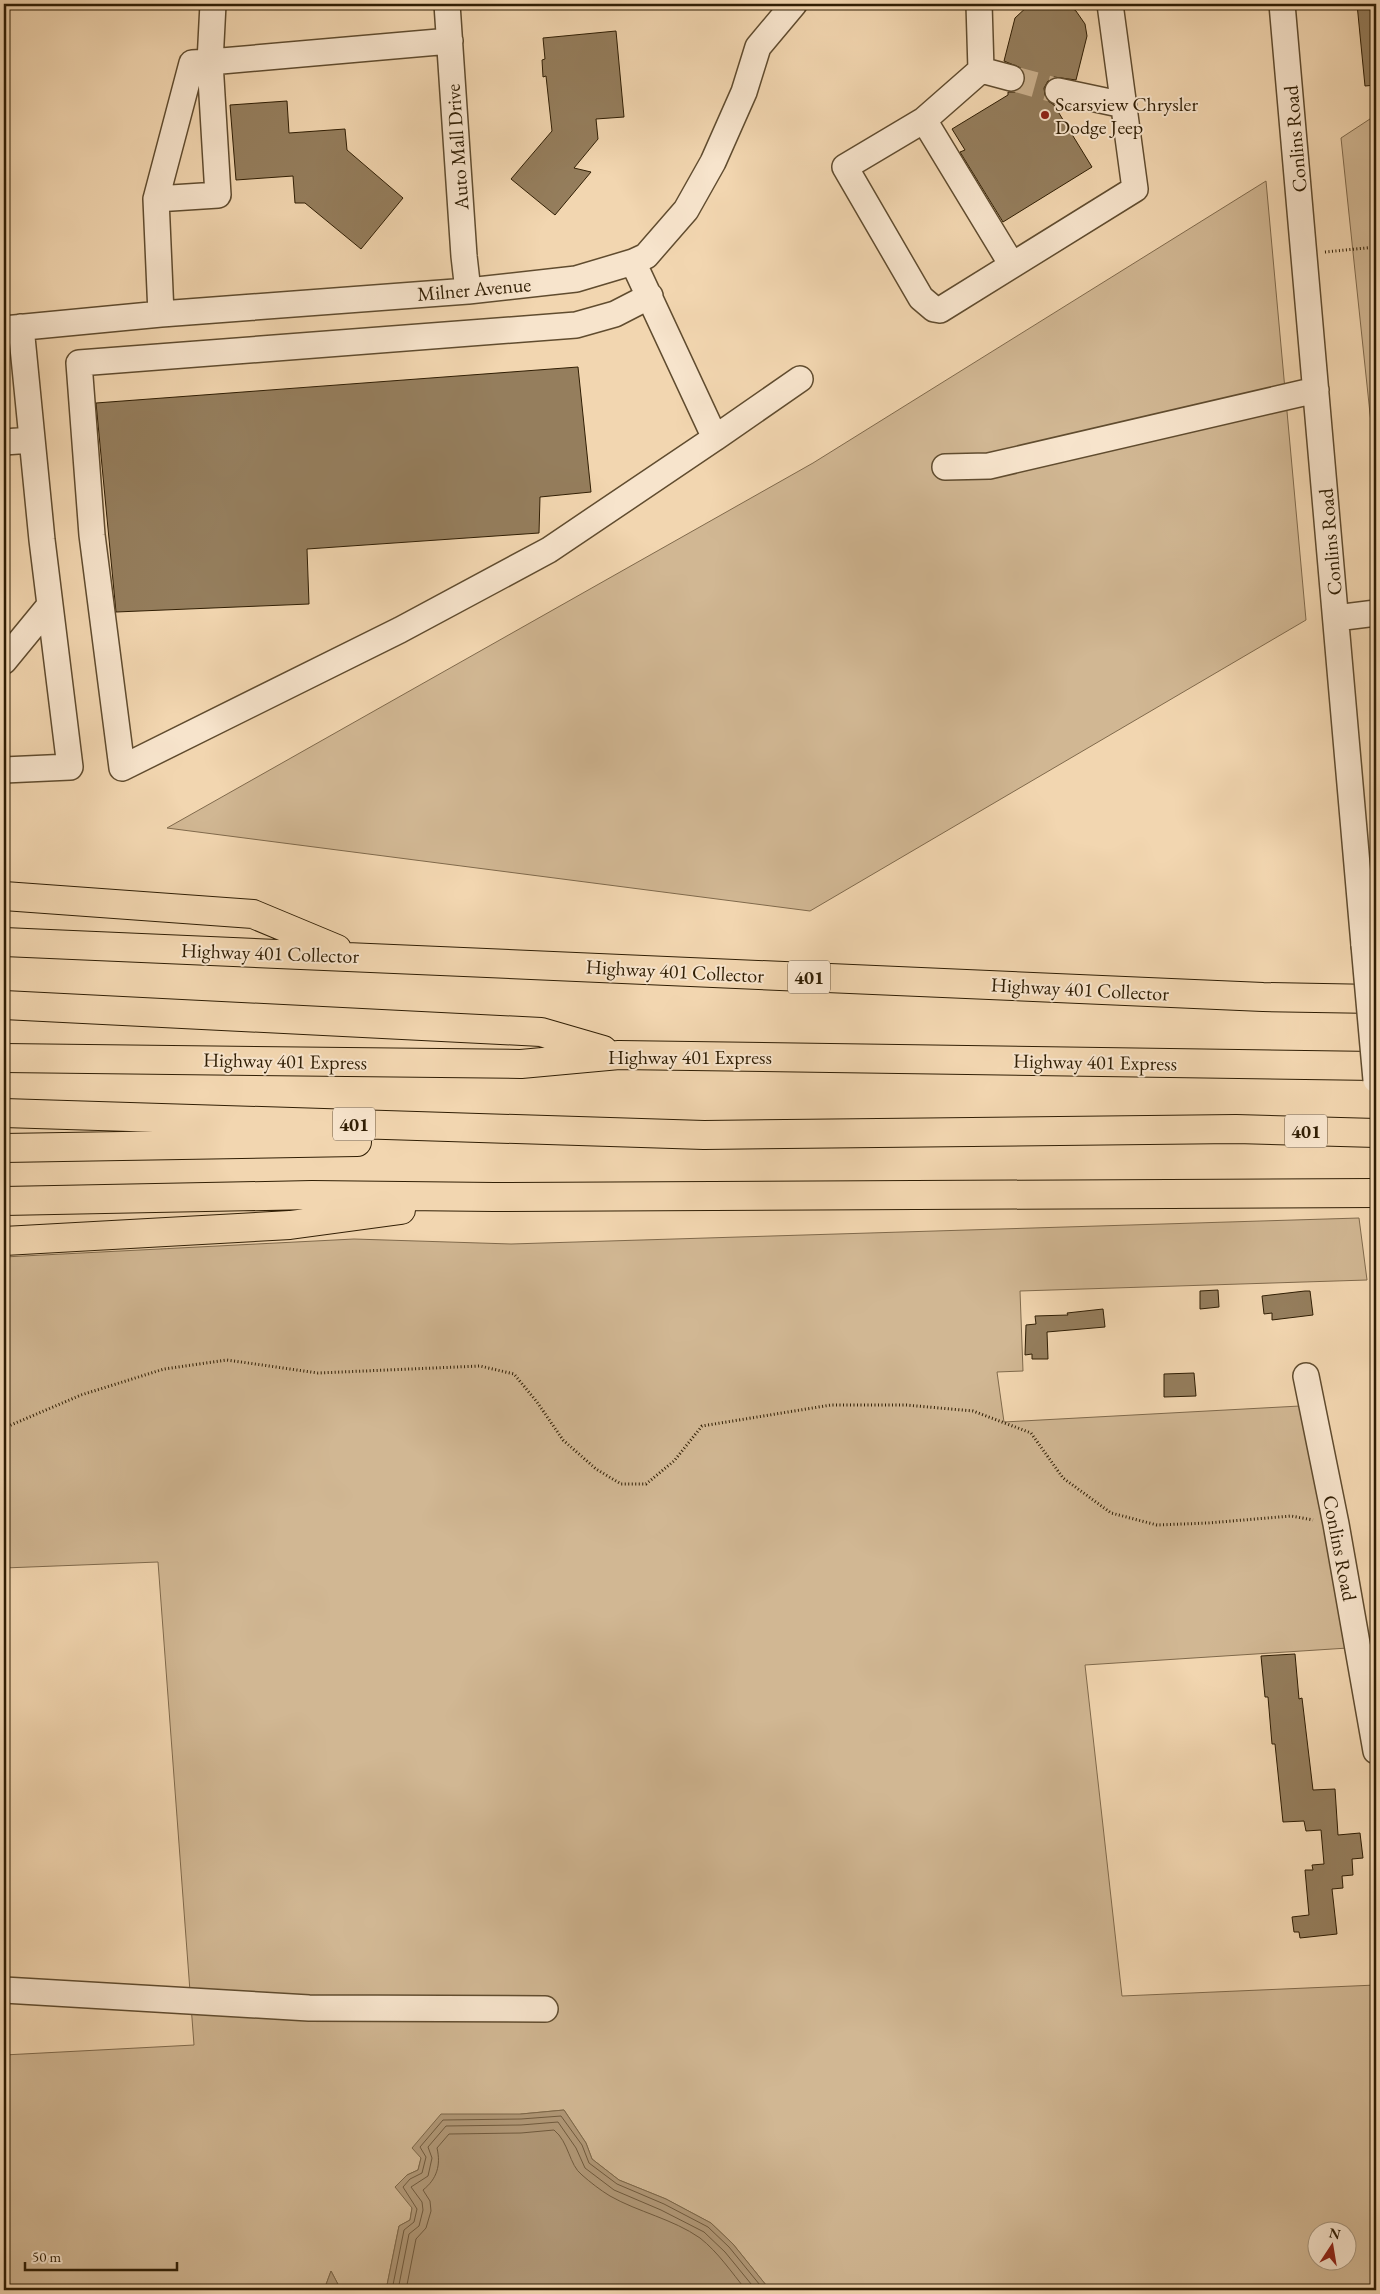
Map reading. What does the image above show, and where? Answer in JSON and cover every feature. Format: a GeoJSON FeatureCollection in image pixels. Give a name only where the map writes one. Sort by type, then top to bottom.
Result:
{"type":"FeatureCollection","features":[{"type":"Feature","properties":{"kind":"highway"},"geometry":{"type":"LineString","coordinates":[[4,896],[253,914],[355,956]]}},
{"type":"Feature","properties":{"kind":"highway","name":"Highway 401 Collector"},"geometry":{"type":"LineString","coordinates":[[4,942],[1263,997],[1376,999]]}},
{"type":"Feature","properties":{"kind":"highway"},"geometry":{"type":"LineString","coordinates":[[4,1005],[540,1032],[619,1055]]}},
{"type":"Feature","properties":{"kind":"highway","name":"Highway 401 Express"},"geometry":{"type":"LineString","coordinates":[[4,1058],[521,1064],[619,1055],[1376,1066]]}},
{"type":"Feature","properties":{"kind":"highway","name":"401"},"geometry":{"type":"LineString","coordinates":[[4,1113],[704,1135],[1236,1129],[1376,1133]]}},
{"type":"Feature","properties":{"kind":"highway"},"geometry":{"type":"LineString","coordinates":[[4,1148],[704,1135]]}},
{"type":"Feature","properties":{"kind":"highway"},"geometry":{"type":"LineString","coordinates":[[4,1201],[312,1195],[494,1197],[1376,1193]]}},
{"type":"Feature","properties":{"kind":"highway"},"geometry":{"type":"LineString","coordinates":[[4,1241],[290,1225],[494,1197]]}},
{"type":"Feature","properties":{"kind":"street"},"geometry":{"type":"LineString","coordinates":[[156,199],[218,195],[210,62],[213,4]]}},
{"type":"Feature","properties":{"kind":"street","name":"Auto Mall Drive"},"geometry":{"type":"LineString","coordinates":[[447,4],[468,291]]}},
{"type":"Feature","properties":{"kind":"street","name":"Milner Avenue"},"geometry":{"type":"LineString","coordinates":[[12,328],[161,314],[468,291],[576,279],[633,262],[646,256],[686,210],[713,162],[744,92],[758,47],[794,4]]}},
{"type":"Feature","properties":{"kind":"street"},"geometry":{"type":"LineString","coordinates":[[979,4],[981,70]]}},
{"type":"Feature","properties":{"kind":"street"},"geometry":{"type":"LineString","coordinates":[[981,70],[924,120],[844,167],[921,298],[934,309],[940,310],[1135,189],[1110,4]]}},
{"type":"Feature","properties":{"kind":"street","name":"Conlins Road"},"geometry":{"type":"LineString","coordinates":[[1282,4],[1306,254],[1316,390],[1376,1080]]}},
{"type":"Feature","properties":{"kind":"street"},"geometry":{"type":"LineString","coordinates":[[161,314],[156,199],[192,64],[450,41]]}},
{"type":"Feature","properties":{"kind":"street"},"geometry":{"type":"LineString","coordinates":[[981,70],[1011,78]]}},
{"type":"Feature","properties":{"kind":"street"},"geometry":{"type":"LineString","coordinates":[[1058,91],[1124,106]]}},
{"type":"Feature","properties":{"kind":"street"},"geometry":{"type":"LineString","coordinates":[[924,120],[1012,265]]}},
{"type":"Feature","properties":{"kind":"street"},"geometry":{"type":"LineString","coordinates":[[633,262],[715,438]]}},
{"type":"Feature","properties":{"kind":"street"},"geometry":{"type":"LineString","coordinates":[[650,296],[615,314],[576,325],[79,363],[92,535],[122,768],[400,630],[549,550],[800,379]]}},
{"type":"Feature","properties":{"kind":"street"},"geometry":{"type":"LineString","coordinates":[[4,770],[70,767],[32,440],[12,328]]}},
{"type":"Feature","properties":{"kind":"street"},"geometry":{"type":"LineString","coordinates":[[945,467],[989,466],[1316,390]]}},
{"type":"Feature","properties":{"kind":"street"},"geometry":{"type":"LineString","coordinates":[[4,442],[32,440]]}},
{"type":"Feature","properties":{"kind":"street"},"geometry":{"type":"LineString","coordinates":[[4,660],[50,605]]}},
{"type":"Feature","properties":{"kind":"street"},"geometry":{"type":"LineString","coordinates":[[1336,618],[1376,613]]}},
{"type":"Feature","properties":{"kind":"street","name":"Conlins Road"},"geometry":{"type":"LineString","coordinates":[[1306,1376],[1336,1524],[1376,1751]]}},
{"type":"Feature","properties":{"kind":"street"},"geometry":{"type":"LineString","coordinates":[[4,1990],[309,2008],[545,2009]]}},
{"type":"Feature","properties":{"kind":"path"},"geometry":{"type":"LineString","coordinates":[[1306,254],[1376,247]]}},
{"type":"Feature","properties":{"kind":"path"},"geometry":{"type":"LineString","coordinates":[[4,1428],[81,1395],[164,1369],[227,1360],[318,1373],[480,1366],[514,1374],[537,1402],[563,1440],[596,1469],[621,1484],[646,1484],[674,1461],[702,1426],[831,1405],[906,1406],[973,1411],[1032,1433],[1062,1478],[1111,1513],[1157,1525],[1291,1516],[1336,1524]]}},
{"type":"Feature","properties":{"kind":"shaded area"},"geometry":{"type":"Polygon","coordinates":[[[1376,115],[1376,461],[1375,461],[1341,138],[1376,115]]]}},
{"type":"Feature","properties":{"kind":"shaded area"},"geometry":{"type":"Polygon","coordinates":[[[1266,181],[1306,620],[810,911],[167,828],[813,463],[1266,181]]]}},
{"type":"Feature","properties":{"kind":"shaded area"},"geometry":{"type":"Polygon","coordinates":[[[1359,1218],[1367,1280],[1020,1291],[1023,1371],[997,1372],[1004,1422],[1300,1406],[1322,1487],[1348,1648],[1085,1665],[1122,1996],[1376,1985],[1376,2290],[770,2290],[733,2244],[711,2223],[666,2199],[619,2180],[592,2159],[586,2143],[564,2110],[521,2114],[421,2158],[418,2170],[407,2175],[412,2208],[410,2220],[399,2226],[386,2290],[341,2290],[331,2271],[324,2290],[4,2290],[4,2055],[194,2045],[158,1562],[4,1568],[4,1257],[354,1239],[511,1244],[1359,1218]]]}},
{"type":"Feature","properties":{"kind":"water"},"geometry":{"type":"Polygon","coordinates":[[[564,2110],[586,2143],[592,2159],[619,2180],[666,2199],[711,2223],[733,2244],[770,2290],[386,2290],[399,2226],[410,2220],[412,2208],[395,2187],[407,2175],[418,2170],[421,2158],[412,2148],[441,2114],[521,2114],[564,2110]]]}},
{"type":"Feature","properties":{"kind":"water"},"geometry":{"type":"Polygon","coordinates":[[[331,2271],[341,2290],[324,2290],[331,2271]]]}},
{"type":"Feature","properties":{"kind":"building"},"geometry":{"type":"Polygon","coordinates":[[[1030,4],[1067,4],[1076,11],[1085,24],[1087,36],[1076,80],[1054,77],[1048,81],[1044,88],[1048,101],[1054,105],[1092,167],[1003,222],[960,152],[965,150],[952,129],[1008,95],[1008,92],[1015,92],[1025,82],[1025,75],[1021,68],[1004,61],[1015,18],[1030,4]]]}},
{"type":"Feature","properties":{"kind":"building"},"geometry":{"type":"Polygon","coordinates":[[[1357,4],[1376,4],[1376,85],[1365,86],[1357,4]]]}},
{"type":"Feature","properties":{"kind":"building"},"geometry":{"type":"Polygon","coordinates":[[[616,31],[624,117],[596,119],[598,139],[574,168],[591,172],[555,215],[511,179],[552,131],[546,76],[543,77],[542,60],[545,59],[543,38],[616,31]]]}},
{"type":"Feature","properties":{"kind":"building"},"geometry":{"type":"Polygon","coordinates":[[[287,101],[289,133],[345,129],[347,150],[403,198],[361,249],[305,203],[295,203],[293,176],[236,180],[230,105],[287,101]]]}},
{"type":"Feature","properties":{"kind":"building"},"geometry":{"type":"Polygon","coordinates":[[[578,367],[591,492],[540,497],[539,533],[307,549],[309,604],[116,612],[96,403],[578,367]]]}},
{"type":"Feature","properties":{"kind":"building"},"geometry":{"type":"Polygon","coordinates":[[[1218,1290],[1219,1307],[1200,1309],[1200,1291],[1218,1290]]]}},
{"type":"Feature","properties":{"kind":"building"},"geometry":{"type":"Polygon","coordinates":[[[1310,1291],[1313,1315],[1272,1320],[1272,1313],[1264,1314],[1262,1296],[1310,1291]]]}},
{"type":"Feature","properties":{"kind":"building"},"geometry":{"type":"Polygon","coordinates":[[[1103,1309],[1105,1327],[1047,1332],[1048,1359],[1032,1359],[1032,1354],[1025,1355],[1026,1325],[1036,1324],[1035,1316],[1068,1315],[1067,1313],[1103,1309]]]}},
{"type":"Feature","properties":{"kind":"building"},"geometry":{"type":"Polygon","coordinates":[[[1194,1373],[1196,1396],[1164,1397],[1164,1374],[1194,1373]]]}},
{"type":"Feature","properties":{"kind":"building"},"geometry":{"type":"Polygon","coordinates":[[[1295,1654],[1299,1699],[1302,1698],[1313,1790],[1335,1789],[1338,1835],[1360,1833],[1363,1858],[1352,1859],[1353,1875],[1342,1876],[1343,1888],[1332,1889],[1337,1934],[1300,1938],[1299,1932],[1294,1932],[1292,1917],[1309,1915],[1305,1870],[1313,1870],[1312,1865],[1324,1864],[1321,1830],[1306,1831],[1304,1821],[1283,1822],[1275,1744],[1272,1744],[1268,1697],[1265,1697],[1261,1656],[1295,1654]]]}},
{"type":"Feature","properties":{"kind":"tunnel"},"geometry":{"type":"LineString","coordinates":[[1011,78],[1058,91]]}},
{"type":"Feature","properties":{"kind":"place","name":"Scarsview Chrysler Dodge Jeep"},"geometry":{"type":"Point","coordinates":[1045,115]}}]}
